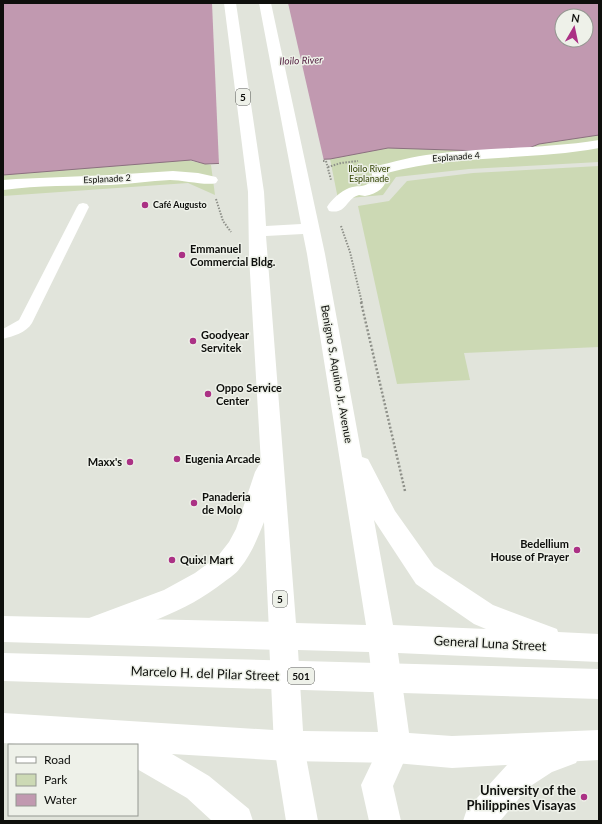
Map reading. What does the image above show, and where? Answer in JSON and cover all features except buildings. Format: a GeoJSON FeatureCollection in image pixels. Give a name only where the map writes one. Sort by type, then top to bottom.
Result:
{"type":"FeatureCollection","features":[{"type":"Feature","properties":{"kind":"main road","name":"5"},"geometry":{"type":"LineString","coordinates":[[230,3],[256,192],[288,746]]}},
{"type":"Feature","properties":{"kind":"main road","name":"Benigno S. Aquino Jr. Avenue"},"geometry":{"type":"LineString","coordinates":[[265,3],[310,229],[350,446],[382,639],[396,748]]}},
{"type":"Feature","properties":{"kind":"main road","name":"Esplanade 4"},"geometry":{"type":"LineString","coordinates":[[335,207],[355,191],[366,191],[374,188],[380,179],[379,170],[398,164],[427,159],[573,149],[599,144]]}},
{"type":"Feature","properties":{"kind":"main road","name":"Esplanade 2"},"geometry":{"type":"LineString","coordinates":[[3,185],[43,181],[110,180],[186,176],[199,176],[210,180]]}},
{"type":"Feature","properties":{"kind":"main road"},"geometry":{"type":"LineString","coordinates":[[257,230],[310,229]]}},
{"type":"Feature","properties":{"kind":"main road"},"geometry":{"type":"LineString","coordinates":[[350,446],[386,519],[425,575],[484,615],[567,647]]}},
{"type":"Feature","properties":{"kind":"main road"},"geometry":{"type":"LineString","coordinates":[[91,631],[176,599],[202,585],[231,560],[241,544],[260,498],[272,451]]}},
{"type":"Feature","properties":{"kind":"main road"},"geometry":{"type":"LineString","coordinates":[[3,629],[382,639]]}},
{"type":"Feature","properties":{"kind":"main road","name":"General Luna Street"},"geometry":{"type":"LineString","coordinates":[[382,639],[599,648]]}},
{"type":"Feature","properties":{"kind":"main road","name":"Marcelo H. del Pilar Street"},"geometry":{"type":"LineString","coordinates":[[3,667],[599,684]]}},
{"type":"Feature","properties":{"kind":"main road"},"geometry":{"type":"LineString","coordinates":[[3,728],[116,739],[288,746],[396,748],[452,752],[593,744]]}},
{"type":"Feature","properties":{"kind":"main road"},"geometry":{"type":"LineString","coordinates":[[479,821],[518,776],[543,760],[593,744]]}},
{"type":"Feature","properties":{"kind":"main road"},"geometry":{"type":"LineString","coordinates":[[288,746],[302,821]]}},
{"type":"Feature","properties":{"kind":"main road"},"geometry":{"type":"LineString","coordinates":[[385,821],[377,785],[396,748]]}},
{"type":"Feature","properties":{"kind":"main road"},"geometry":{"type":"LineString","coordinates":[[138,752],[198,786],[237,821]]}},
{"type":"Feature","properties":{"kind":"lane"},"geometry":{"type":"LineString","coordinates":[[3,334],[13,331],[25,323],[83,207]]}},
{"type":"Feature","properties":{"kind":"path"},"geometry":{"type":"LineString","coordinates":[[210,180],[222,221],[232,232]]}},
{"type":"Feature","properties":{"kind":"path"},"geometry":{"type":"LineString","coordinates":[[335,207],[350,252],[407,498]]}},
{"type":"Feature","properties":{"kind":"green space","name":"Iloilo River Esplanade"},"geometry":{"type":"Polygon","coordinates":[[[599,129],[599,162],[469,169],[396,177],[383,195],[338,199],[330,159],[335,158],[335,149],[599,129]]]}},
{"type":"Feature","properties":{"kind":"green space"},"geometry":{"type":"Polygon","coordinates":[[[175,151],[191,161],[211,165],[215,195],[188,183],[3,196],[3,160],[175,151]]]}},
{"type":"Feature","properties":{"kind":"green space"},"geometry":{"type":"Polygon","coordinates":[[[599,166],[599,347],[464,353],[470,380],[397,384],[358,206],[389,201],[407,181],[473,173],[599,166]]]}},
{"type":"Feature","properties":{"kind":"water","name":"Iloilo River"},"geometry":{"type":"Polygon","coordinates":[[[3,3],[599,3],[599,135],[539,144],[524,150],[481,151],[388,148],[330,159],[205,164],[191,160],[3,175],[3,3]]]}},
{"type":"Feature","properties":{"kind":"pier"},"geometry":{"type":"Polygon","coordinates":[[[212,3],[288,3],[324,161],[219,165],[212,3]]]}},
{"type":"Feature","properties":{"kind":"place","name":"Café Augusto"},"geometry":{"type":"Point","coordinates":[145,205]}},
{"type":"Feature","properties":{"kind":"place","name":"Emmanuel Commercial Bldg."},"geometry":{"type":"Point","coordinates":[182,255]}},
{"type":"Feature","properties":{"kind":"place","name":"Goodyear Servitek"},"geometry":{"type":"Point","coordinates":[193,341]}},
{"type":"Feature","properties":{"kind":"place","name":"Oppo Service Center"},"geometry":{"type":"Point","coordinates":[208,394]}},
{"type":"Feature","properties":{"kind":"place","name":"Eugenia Arcade"},"geometry":{"type":"Point","coordinates":[177,459]}},
{"type":"Feature","properties":{"kind":"place","name":"Maxx's"},"geometry":{"type":"Point","coordinates":[130,462]}},
{"type":"Feature","properties":{"kind":"place","name":"Panaderia de Molo"},"geometry":{"type":"Point","coordinates":[194,503]}},
{"type":"Feature","properties":{"kind":"place","name":"Bedellium House of Prayer"},"geometry":{"type":"Point","coordinates":[577,550]}},
{"type":"Feature","properties":{"kind":"place","name":"Quix! Mart"},"geometry":{"type":"Point","coordinates":[172,560]}},
{"type":"Feature","properties":{"kind":"place","name":"University of the Philippines Visayas"},"geometry":{"type":"Point","coordinates":[584,797]}}]}
